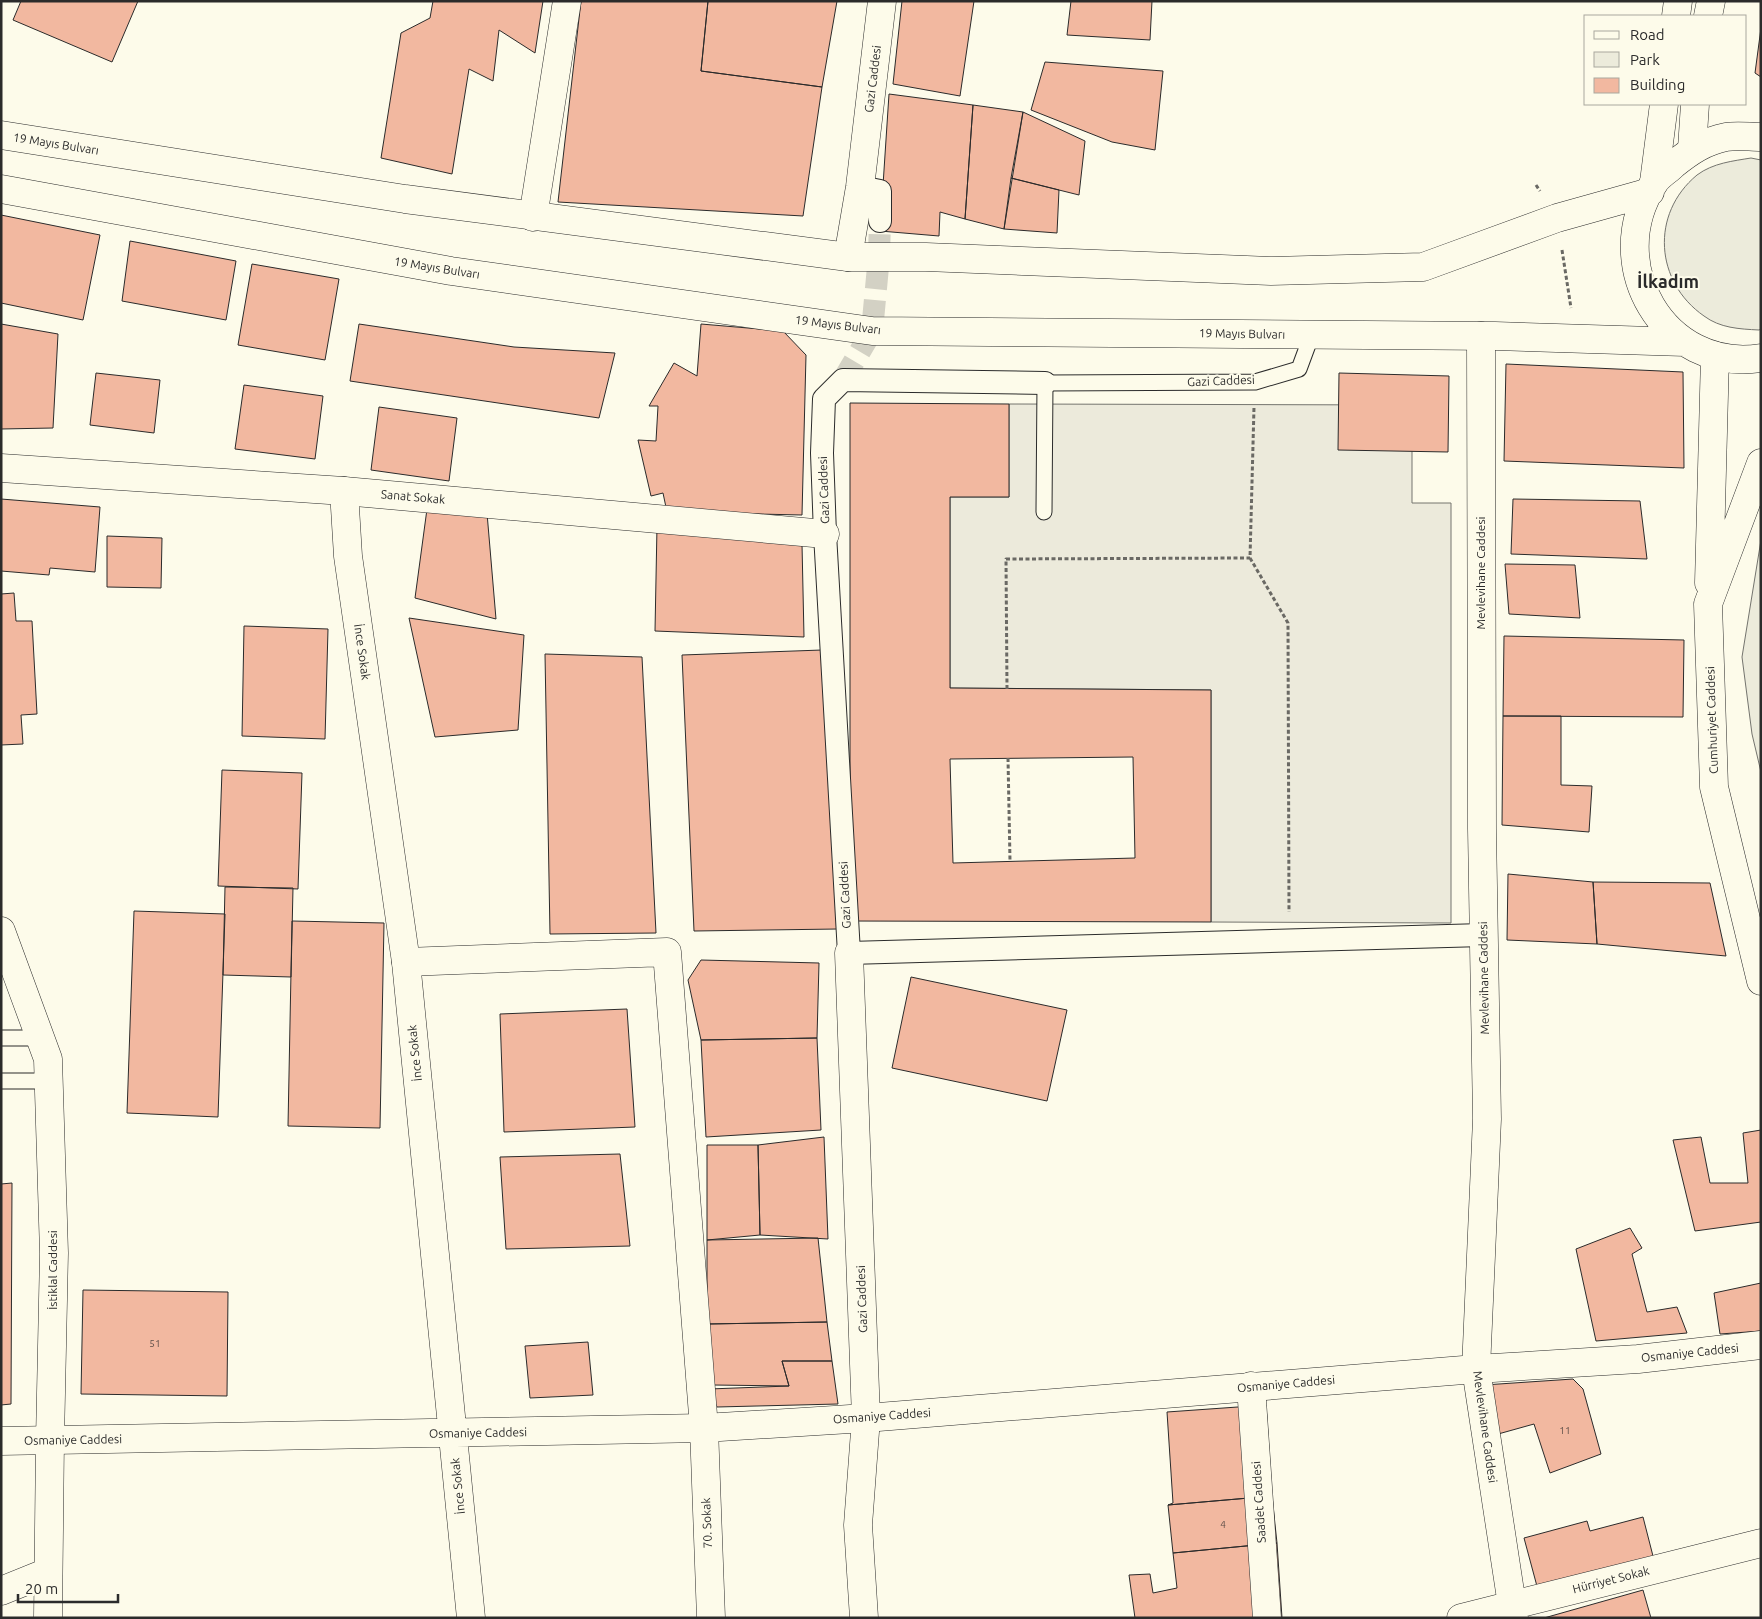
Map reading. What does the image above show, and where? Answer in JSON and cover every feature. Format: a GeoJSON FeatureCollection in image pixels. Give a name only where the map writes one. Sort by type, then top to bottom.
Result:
{"type":"FeatureCollection","features":[{"type":"Feature","properties":{"kind":"street"},"geometry":{"type":"LineString","coordinates":[[533,217],[567,1]]}},
{"type":"Feature","properties":{"kind":"street","name":"Gazi Caddesi"},"geometry":{"type":"LineString","coordinates":[[848,257],[860,187],[882,1]]}},
{"type":"Feature","properties":{"kind":"street"},"geometry":{"type":"LineString","coordinates":[[1676,15],[1678,1]]}},
{"type":"Feature","properties":{"kind":"street"},"geometry":{"type":"LineString","coordinates":[[1708,15],[1711,1]]}},
{"type":"Feature","properties":{"kind":"street"},"geometry":{"type":"LineString","coordinates":[[1664,105],[1652,187],[1638,215],[1633,250],[1640,286],[1658,318],[1685,342],[1715,356],[1746,360],[1761,358]]}},
{"type":"Feature","properties":{"kind":"street"},"geometry":{"type":"LineString","coordinates":[[1692,149],[1695,105]]}},
{"type":"Feature","properties":{"kind":"street","name":"19 Mayıs Bulvarı"},"geometry":{"type":"LineString","coordinates":[[1,135],[533,217],[848,257],[926,257],[1271,271],[1423,267],[1557,218],[1652,187]]}},
{"type":"Feature","properties":{"kind":"street"},"geometry":{"type":"LineString","coordinates":[[1652,187],[1692,149],[1726,137],[1761,137]]}},
{"type":"Feature","properties":{"kind":"street"},"geometry":{"type":"LineString","coordinates":[[860,187],[880,191],[880,221]]}},
{"type":"Feature","properties":{"kind":"street","name":"19 Mayıs Bulvarı"},"geometry":{"type":"LineString","coordinates":[[1,189],[442,270],[872,331],[1481,336],[1685,342]]}},
{"type":"Feature","properties":{"kind":"street","name":"Mevlevihane Caddesi"},"geometry":{"type":"LineString","coordinates":[[1481,336],[1483,935],[1487,1119],[1476,1369],[1513,1611]]}},
{"type":"Feature","properties":{"kind":"street"},"geometry":{"type":"LineString","coordinates":[[1708,604],[1715,356]]}},
{"type":"Feature","properties":{"kind":"street","name":"Gazi Caddesi"},"geometry":{"type":"LineString","coordinates":[[864,1618],[858,1524],[866,1418],[848,953],[825,534],[822,453],[824,398],[843,380],[1044,383]]}},
{"type":"Feature","properties":{"kind":"street","name":"Cumhuriyet Caddesi"},"geometry":{"type":"LineString","coordinates":[[1761,463],[1708,604],[1714,787],[1761,981]]}},
{"type":"Feature","properties":{"kind":"street","name":"Sanat Sokak"},"geometry":{"type":"LineString","coordinates":[[1,468],[344,491],[825,534]]}},
{"type":"Feature","properties":{"kind":"street","name":"İnce Sokak"},"geometry":{"type":"LineString","coordinates":[[344,491],[348,556],[406,962],[471,1618]]}},
{"type":"Feature","properties":{"kind":"street","name":"İstiklal Caddesi"},"geometry":{"type":"LineString","coordinates":[[1,932],[48,1059],[54,1253],[48,1618]]}},
{"type":"Feature","properties":{"kind":"street"},"geometry":{"type":"LineString","coordinates":[[848,953],[1483,935]]}},
{"type":"Feature","properties":{"kind":"street","name":"70. Sokak"},"geometry":{"type":"LineString","coordinates":[[406,962],[667,952],[704,1428],[711,1618]]}},
{"type":"Feature","properties":{"kind":"street","name":"Osmaniye Caddesi"},"geometry":{"type":"LineString","coordinates":[[1,1442],[704,1428],[866,1418],[1476,1369],[1638,1359],[1761,1345]]}},
{"type":"Feature","properties":{"kind":"street","name":"Saadet Caddesi"},"geometry":{"type":"LineString","coordinates":[[1252,1386],[1267,1618]]}},
{"type":"Feature","properties":{"kind":"street","name":"Hürriyet Sokak"},"geometry":{"type":"LineString","coordinates":[[1461,1618],[1513,1611],[1761,1542]]}},
{"type":"Feature","properties":{"kind":"street"},"geometry":{"type":"LineString","coordinates":[[1,1591],[48,1572]]}},
{"type":"Feature","properties":{"kind":"lane","name":"Gazi Caddesi"},"geometry":{"type":"LineString","coordinates":[[1044,383],[1254,382],[1299,369],[1312,334]]}},
{"type":"Feature","properties":{"kind":"lane"},"geometry":{"type":"LineString","coordinates":[[1044,383],[1044,512]]}},
{"type":"Feature","properties":{"kind":"lane"},"geometry":{"type":"LineString","coordinates":[[1,1038],[40,1038]]}},
{"type":"Feature","properties":{"kind":"lane"},"geometry":{"type":"LineString","coordinates":[[1,1081],[49,1081]]}},
{"type":"Feature","properties":{"kind":"path"},"geometry":{"type":"LineString","coordinates":[[1536,185],[1557,218],[1576,339]]}},
{"type":"Feature","properties":{"kind":"path"},"geometry":{"type":"LineString","coordinates":[[1254,382],[1250,558],[1288,623],[1289,941]]}},
{"type":"Feature","properties":{"kind":"path"},"geometry":{"type":"LineString","coordinates":[[1007,689],[1006,559],[1250,558]]}},
{"type":"Feature","properties":{"kind":"path"},"geometry":{"type":"LineString","coordinates":[[1008,758],[1010,862]]}},
{"type":"Feature","properties":{"kind":"green space"},"geometry":{"type":"Polygon","coordinates":[[[1751,158],[1761,160],[1761,329],[1759,330],[1737,328],[1717,323],[1704,316],[1688,302],[1676,285],[1668,267],[1665,247],[1666,228],[1671,209],[1682,191],[1697,175],[1716,165],[1751,158]]]}},
{"type":"Feature","properties":{"kind":"green space"},"geometry":{"type":"Polygon","coordinates":[[[1761,540],[1761,772],[1752,734],[1742,657],[1761,540]]]}},
{"type":"Feature","properties":{"kind":"shaded area"},"geometry":{"type":"Polygon","coordinates":[[[1009,404],[1412,405],[1412,503],[1451,503],[1451,923],[1211,922],[1211,690],[950,688],[950,497],[1009,497],[1009,404]]]}},
{"type":"Feature","properties":{"kind":"building"},"geometry":{"type":"Polygon","coordinates":[[[21,1],[138,1],[112,62],[13,20],[21,1]]]}},
{"type":"Feature","properties":{"kind":"building"},"geometry":{"type":"Polygon","coordinates":[[[433,1],[543,1],[535,53],[499,30],[493,81],[469,69],[452,174],[381,158],[401,33],[430,18],[433,1]]]}},
{"type":"Feature","properties":{"kind":"building"},"geometry":{"type":"Polygon","coordinates":[[[581,1],[708,1],[701,71],[822,87],[803,216],[558,202],[581,1]]]}},
{"type":"Feature","properties":{"kind":"building"},"geometry":{"type":"Polygon","coordinates":[[[708,1],[837,1],[822,87],[701,71],[708,1]]]}},
{"type":"Feature","properties":{"kind":"building"},"geometry":{"type":"Polygon","coordinates":[[[902,1],[974,1],[960,96],[893,84],[902,1]]]}},
{"type":"Feature","properties":{"kind":"building"},"geometry":{"type":"Polygon","coordinates":[[[1071,1],[1152,1],[1150,40],[1067,35],[1071,1]]]}},
{"type":"Feature","properties":{"kind":"building"},"geometry":{"type":"Polygon","coordinates":[[[1761,28],[1761,77],[1755,73],[1761,28]]]}},
{"type":"Feature","properties":{"kind":"building"},"geometry":{"type":"Polygon","coordinates":[[[1045,62],[1163,71],[1155,150],[1112,142],[1031,110],[1045,62]]]}},
{"type":"Feature","properties":{"kind":"building"},"geometry":{"type":"Polygon","coordinates":[[[889,94],[973,105],[965,219],[940,212],[939,236],[880,231],[889,94]]]}},
{"type":"Feature","properties":{"kind":"building"},"geometry":{"type":"Polygon","coordinates":[[[973,105],[1023,112],[1004,229],[965,219],[973,105]]]}},
{"type":"Feature","properties":{"kind":"building"},"geometry":{"type":"Polygon","coordinates":[[[1023,112],[1085,141],[1079,195],[1011,178],[1023,112]]]}},
{"type":"Feature","properties":{"kind":"building"},"geometry":{"type":"Polygon","coordinates":[[[1011,178],[1059,190],[1057,233],[1004,229],[1011,178]]]}},
{"type":"Feature","properties":{"kind":"building"},"geometry":{"type":"Polygon","coordinates":[[[1,215],[100,235],[83,320],[1,303],[1,215]]]}},
{"type":"Feature","properties":{"kind":"building"},"geometry":{"type":"Polygon","coordinates":[[[130,241],[236,261],[226,320],[122,301],[130,241]]]}},
{"type":"Feature","properties":{"kind":"building"},"geometry":{"type":"Polygon","coordinates":[[[252,264],[339,279],[325,360],[238,345],[252,264]]]}},
{"type":"Feature","properties":{"kind":"building"},"geometry":{"type":"Polygon","coordinates":[[[1,324],[58,334],[53,428],[1,429],[1,324]]]}},
{"type":"Feature","properties":{"kind":"building"},"geometry":{"type":"Polygon","coordinates":[[[359,324],[514,347],[615,353],[599,418],[350,381],[359,324]]]}},
{"type":"Feature","properties":{"kind":"building"},"geometry":{"type":"Polygon","coordinates":[[[701,324],[783,331],[806,355],[802,515],[667,512],[663,493],[651,496],[638,440],[656,441],[658,406],[649,406],[674,363],[697,376],[701,324]]]}},
{"type":"Feature","properties":{"kind":"building"},"geometry":{"type":"Polygon","coordinates":[[[1506,364],[1683,372],[1684,468],[1504,461],[1506,364]]]}},
{"type":"Feature","properties":{"kind":"building"},"geometry":{"type":"Polygon","coordinates":[[[96,373],[160,380],[154,433],[90,425],[96,373]]]}},
{"type":"Feature","properties":{"kind":"building"},"geometry":{"type":"Polygon","coordinates":[[[1339,373],[1449,376],[1448,452],[1338,450],[1339,373]]]}},
{"type":"Feature","properties":{"kind":"building"},"geometry":{"type":"Polygon","coordinates":[[[244,385],[323,396],[315,459],[235,449],[244,385]]]}},
{"type":"Feature","properties":{"kind":"building"},"geometry":{"type":"Polygon","coordinates":[[[850,403],[1009,404],[1009,497],[950,497],[950,688],[1211,690],[1211,922],[850,921],[850,403]],[[1133,757],[950,759],[953,863],[1135,858],[1133,757]]]}},
{"type":"Feature","properties":{"kind":"building"},"geometry":{"type":"Polygon","coordinates":[[[379,407],[457,418],[449,481],[371,470],[379,407]]]}},
{"type":"Feature","properties":{"kind":"building"},"geometry":{"type":"Polygon","coordinates":[[[1,499],[100,507],[95,572],[50,568],[49,575],[1,571],[1,499]]]}},
{"type":"Feature","properties":{"kind":"building"},"geometry":{"type":"Polygon","coordinates":[[[1513,499],[1640,501],[1647,559],[1511,554],[1513,499]]]}},
{"type":"Feature","properties":{"kind":"building"},"geometry":{"type":"Polygon","coordinates":[[[427,509],[487,513],[496,619],[415,598],[427,509]]]}},
{"type":"Feature","properties":{"kind":"building"},"geometry":{"type":"Polygon","coordinates":[[[657,526],[802,544],[804,637],[655,631],[657,526]]]}},
{"type":"Feature","properties":{"kind":"building"},"geometry":{"type":"Polygon","coordinates":[[[107,536],[162,538],[161,588],[107,587],[107,536]]]}},
{"type":"Feature","properties":{"kind":"building"},"geometry":{"type":"Polygon","coordinates":[[[1505,564],[1575,565],[1580,618],[1509,614],[1505,564]]]}},
{"type":"Feature","properties":{"kind":"building"},"geometry":{"type":"Polygon","coordinates":[[[14,593],[16,621],[32,621],[37,714],[21,715],[23,744],[1,745],[1,594],[14,593]]]}},
{"type":"Feature","properties":{"kind":"building"},"geometry":{"type":"Polygon","coordinates":[[[409,618],[524,635],[518,730],[435,737],[409,618]]]}},
{"type":"Feature","properties":{"kind":"building"},"geometry":{"type":"Polygon","coordinates":[[[244,626],[328,629],[325,739],[242,736],[244,626]]]}},
{"type":"Feature","properties":{"kind":"building"},"geometry":{"type":"Polygon","coordinates":[[[1504,636],[1684,640],[1683,717],[1503,716],[1504,636]]]}},
{"type":"Feature","properties":{"kind":"building"},"geometry":{"type":"Polygon","coordinates":[[[822,650],[838,929],[694,931],[682,655],[822,650]]]}},
{"type":"Feature","properties":{"kind":"building"},"geometry":{"type":"Polygon","coordinates":[[[545,654],[642,657],[656,933],[550,934],[545,654]]]}},
{"type":"Feature","properties":{"kind":"building"},"geometry":{"type":"Polygon","coordinates":[[[1503,716],[1561,716],[1561,785],[1592,786],[1589,832],[1502,825],[1503,716]]]}},
{"type":"Feature","properties":{"kind":"building"},"geometry":{"type":"Polygon","coordinates":[[[222,770],[302,773],[298,889],[218,886],[222,770]]]}},
{"type":"Feature","properties":{"kind":"building"},"geometry":{"type":"Polygon","coordinates":[[[1508,874],[1593,882],[1597,944],[1507,940],[1508,874]]]}},
{"type":"Feature","properties":{"kind":"building"},"geometry":{"type":"Polygon","coordinates":[[[1593,882],[1710,883],[1726,956],[1597,944],[1593,882]]]}},
{"type":"Feature","properties":{"kind":"building"},"geometry":{"type":"Polygon","coordinates":[[[225,887],[293,888],[291,977],[223,975],[225,887]]]}},
{"type":"Feature","properties":{"kind":"building"},"geometry":{"type":"Polygon","coordinates":[[[134,911],[225,914],[218,1117],[127,1113],[134,911]]]}},
{"type":"Feature","properties":{"kind":"building"},"geometry":{"type":"Polygon","coordinates":[[[292,921],[384,923],[380,1128],[288,1126],[292,921]]]}},
{"type":"Feature","properties":{"kind":"building"},"geometry":{"type":"Polygon","coordinates":[[[701,960],[819,963],[817,1038],[701,1040],[688,980],[701,960]]]}},
{"type":"Feature","properties":{"kind":"building"},"geometry":{"type":"Polygon","coordinates":[[[911,977],[1067,1010],[1047,1101],[892,1068],[911,977]]]}},
{"type":"Feature","properties":{"kind":"building"},"geometry":{"type":"Polygon","coordinates":[[[627,1009],[635,1127],[504,1132],[500,1014],[627,1009]]]}},
{"type":"Feature","properties":{"kind":"building"},"geometry":{"type":"Polygon","coordinates":[[[817,1038],[821,1130],[706,1137],[701,1040],[817,1038]]]}},
{"type":"Feature","properties":{"kind":"building"},"geometry":{"type":"Polygon","coordinates":[[[1761,1130],[1761,1222],[1695,1231],[1673,1140],[1701,1137],[1710,1183],[1748,1183],[1743,1133],[1761,1130]]]}},
{"type":"Feature","properties":{"kind":"building"},"geometry":{"type":"Polygon","coordinates":[[[824,1137],[828,1239],[760,1235],[758,1145],[824,1137]]]}},
{"type":"Feature","properties":{"kind":"building"},"geometry":{"type":"Polygon","coordinates":[[[707,1145],[758,1145],[760,1235],[707,1240],[707,1145]]]}},
{"type":"Feature","properties":{"kind":"building"},"geometry":{"type":"Polygon","coordinates":[[[620,1154],[630,1246],[506,1249],[500,1157],[620,1154]]]}},
{"type":"Feature","properties":{"kind":"building"},"geometry":{"type":"Polygon","coordinates":[[[12,1183],[11,1404],[1,1405],[1,1184],[12,1183]]]}},
{"type":"Feature","properties":{"kind":"building"},"geometry":{"type":"Polygon","coordinates":[[[1630,1228],[1642,1248],[1632,1254],[1647,1312],[1677,1307],[1687,1333],[1596,1341],[1576,1249],[1630,1228]]]}},
{"type":"Feature","properties":{"kind":"building"},"geometry":{"type":"Polygon","coordinates":[[[818,1238],[827,1322],[707,1324],[707,1240],[818,1238]]]}},
{"type":"Feature","properties":{"kind":"building"},"geometry":{"type":"Polygon","coordinates":[[[1761,1283],[1761,1331],[1720,1334],[1714,1293],[1761,1283]]]}},
{"type":"Feature","properties":{"kind":"building"},"geometry":{"type":"Polygon","coordinates":[[[83,1290],[228,1292],[227,1396],[81,1394],[83,1290]]]}},
{"type":"Feature","properties":{"kind":"building"},"geometry":{"type":"Polygon","coordinates":[[[827,1322],[832,1361],[782,1361],[789,1386],[713,1385],[707,1324],[827,1322]]]}},
{"type":"Feature","properties":{"kind":"building"},"geometry":{"type":"Polygon","coordinates":[[[588,1342],[593,1395],[530,1398],[525,1346],[588,1342]]]}},
{"type":"Feature","properties":{"kind":"building"},"geometry":{"type":"Polygon","coordinates":[[[782,1361],[832,1361],[838,1404],[717,1407],[709,1389],[789,1386],[782,1361]]]}},
{"type":"Feature","properties":{"kind":"building"},"geometry":{"type":"Polygon","coordinates":[[[1573,1379],[1583,1389],[1601,1454],[1550,1473],[1534,1424],[1491,1436],[1484,1385],[1573,1379]]]}},
{"type":"Feature","properties":{"kind":"building"},"geometry":{"type":"Polygon","coordinates":[[[1266,1405],[1272,1496],[1168,1505],[1173,1503],[1167,1412],[1266,1405]]]}},
{"type":"Feature","properties":{"kind":"building"},"geometry":{"type":"Polygon","coordinates":[[[1272,1496],[1277,1543],[1173,1553],[1168,1505],[1272,1496]]]}},
{"type":"Feature","properties":{"kind":"building"},"geometry":{"type":"Polygon","coordinates":[[[1643,1517],[1654,1560],[1538,1590],[1524,1538],[1587,1521],[1590,1531],[1643,1517]]]}},
{"type":"Feature","properties":{"kind":"building"},"geometry":{"type":"Polygon","coordinates":[[[1277,1543],[1282,1618],[1135,1618],[1129,1575],[1150,1574],[1153,1593],[1177,1588],[1173,1553],[1277,1543]]]}},
{"type":"Feature","properties":{"kind":"building"},"geometry":{"type":"Polygon","coordinates":[[[1643,1590],[1651,1618],[1544,1618],[1643,1590]]]}},
{"type":"Feature","properties":{"kind":"tunnel"},"geometry":{"type":"LineString","coordinates":[[843,380],[872,331],[879,256],[880,221]]}},
{"type":"Feature","properties":{"kind":"district","name":"İlkadım"},"geometry":{"type":"Point","coordinates":[1668,282]}}]}
